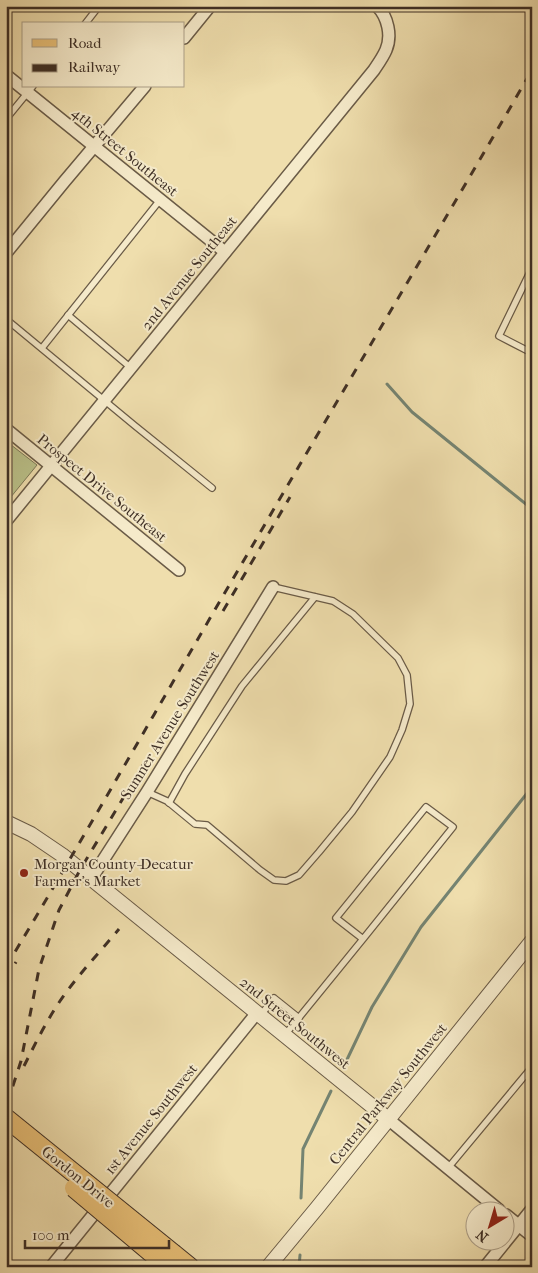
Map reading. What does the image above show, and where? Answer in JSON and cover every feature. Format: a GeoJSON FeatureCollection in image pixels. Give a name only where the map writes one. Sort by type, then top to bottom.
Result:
{"type":"FeatureCollection","features":[{"type":"Feature","properties":{"kind":"main road","name":"Gordon Drive"},"geometry":{"type":"LineString","coordinates":[[6,1118],[171,1260]]}},
{"type":"Feature","properties":{"kind":"main road","name":"Gordon Drive"},"geometry":{"type":"LineString","coordinates":[[6,1132],[171,1260]]}},
{"type":"Feature","properties":{"kind":"main road"},"geometry":{"type":"LineString","coordinates":[[171,1260],[190,1267]]}},
{"type":"Feature","properties":{"kind":"street"},"geometry":{"type":"LineString","coordinates":[[185,37],[210,6]]}},
{"type":"Feature","properties":{"kind":"street","name":"2nd Avenue Southeast"},"geometry":{"type":"LineString","coordinates":[[6,521],[374,70],[386,51],[389,41],[386,19],[377,6]]}},
{"type":"Feature","properties":{"kind":"street","name":"4th Street Southeast"},"geometry":{"type":"LineString","coordinates":[[6,75],[22,84]]}},
{"type":"Feature","properties":{"kind":"street"},"geometry":{"type":"LineString","coordinates":[[6,253],[142,88]]}},
{"type":"Feature","properties":{"kind":"street","name":"4th Street Southeast"},"geometry":{"type":"LineString","coordinates":[[30,89],[94,146],[226,252]]}},
{"type":"Feature","properties":{"kind":"street","name":"Prospect Drive Southeast"},"geometry":{"type":"LineString","coordinates":[[6,429],[179,570]]}},
{"type":"Feature","properties":{"kind":"street","name":"Sumner Avenue Southwest"},"geometry":{"type":"LineString","coordinates":[[91,879],[273,587]]}},
{"type":"Feature","properties":{"kind":"street","name":"2nd Street Southwest"},"geometry":{"type":"LineString","coordinates":[[6,822],[31,834],[70,861],[487,1200]]}},
{"type":"Feature","properties":{"kind":"street","name":"Central Parkway Southwest"},"geometry":{"type":"LineString","coordinates":[[268,1267],[532,941]]}},
{"type":"Feature","properties":{"kind":"street","name":"1st Avenue Southwest"},"geometry":{"type":"LineString","coordinates":[[51,1267],[258,1015]]}},
{"type":"Feature","properties":{"kind":"street"},"geometry":{"type":"LineString","coordinates":[[485,1267],[532,1209]]}},
{"type":"Feature","properties":{"kind":"street"},"geometry":{"type":"LineString","coordinates":[[516,1223],[532,1236]]}},
{"type":"Feature","properties":{"kind":"lane"},"geometry":{"type":"LineString","coordinates":[[87,22],[99,6]]}},
{"type":"Feature","properties":{"kind":"lane"},"geometry":{"type":"LineString","coordinates":[[6,119],[30,89]]}},
{"type":"Feature","properties":{"kind":"lane"},"geometry":{"type":"LineString","coordinates":[[42,348],[160,200]]}},
{"type":"Feature","properties":{"kind":"lane"},"geometry":{"type":"LineString","coordinates":[[532,268],[499,336],[532,353]]}},
{"type":"Feature","properties":{"kind":"lane"},"geometry":{"type":"LineString","coordinates":[[68,315],[131,368]]}},
{"type":"Feature","properties":{"kind":"lane"},"geometry":{"type":"LineString","coordinates":[[6,318],[212,488]]}},
{"type":"Feature","properties":{"kind":"lane"},"geometry":{"type":"LineString","coordinates":[[146,792],[167,800],[195,824],[207,825],[274,880],[286,881],[299,875],[352,812],[390,757],[402,730],[410,704],[407,675],[398,658],[353,614],[332,601],[273,587]]}},
{"type":"Feature","properties":{"kind":"lane"},"geometry":{"type":"LineString","coordinates":[[169,803],[185,774],[242,686],[315,597]]}},
{"type":"Feature","properties":{"kind":"lane"},"geometry":{"type":"LineString","coordinates":[[284,1036],[363,940],[453,828],[426,806],[336,918],[363,940]]}},
{"type":"Feature","properties":{"kind":"lane"},"geometry":{"type":"LineString","coordinates":[[258,1015],[274,998],[299,1018]]}},
{"type":"Feature","properties":{"kind":"lane"},"geometry":{"type":"LineString","coordinates":[[448,1168],[532,1067]]}},
{"type":"Feature","properties":{"kind":"green space"},"geometry":{"type":"Polygon","coordinates":[[[6,441],[37,465],[6,503],[6,441]]]}},
{"type":"Feature","properties":{"kind":"waterway"},"geometry":{"type":"LineString","coordinates":[[387,384],[412,412],[532,509]]}},
{"type":"Feature","properties":{"kind":"waterway"},"geometry":{"type":"LineString","coordinates":[[343,1068],[372,1007],[421,927],[532,787]]}},
{"type":"Feature","properties":{"kind":"waterway"},"geometry":{"type":"LineString","coordinates":[[301,1198],[303,1149],[331,1091]]}},
{"type":"Feature","properties":{"kind":"waterway"},"geometry":{"type":"LineString","coordinates":[[299,1267],[300,1255]]}},
{"type":"Feature","properties":{"kind":"railway"},"geometry":{"type":"LineString","coordinates":[[6,967],[532,70]]}},
{"type":"Feature","properties":{"kind":"railway"},"geometry":{"type":"LineString","coordinates":[[223,611],[290,497]]}},
{"type":"Feature","properties":{"kind":"railway"},"geometry":{"type":"LineString","coordinates":[[6,1103],[21,1061],[39,969],[59,910],[80,870],[146,760]]}},
{"type":"Feature","properties":{"kind":"railway"},"geometry":{"type":"LineString","coordinates":[[24,1066],[60,1001],[119,929]]}},
{"type":"Feature","properties":{"kind":"railway"},"geometry":{"type":"LineString","coordinates":[[6,979],[16,962]]}},
{"type":"Feature","properties":{"kind":"place","name":"Morgan County-Decatur Farmer's Market"},"geometry":{"type":"Point","coordinates":[24,873]}}]}
